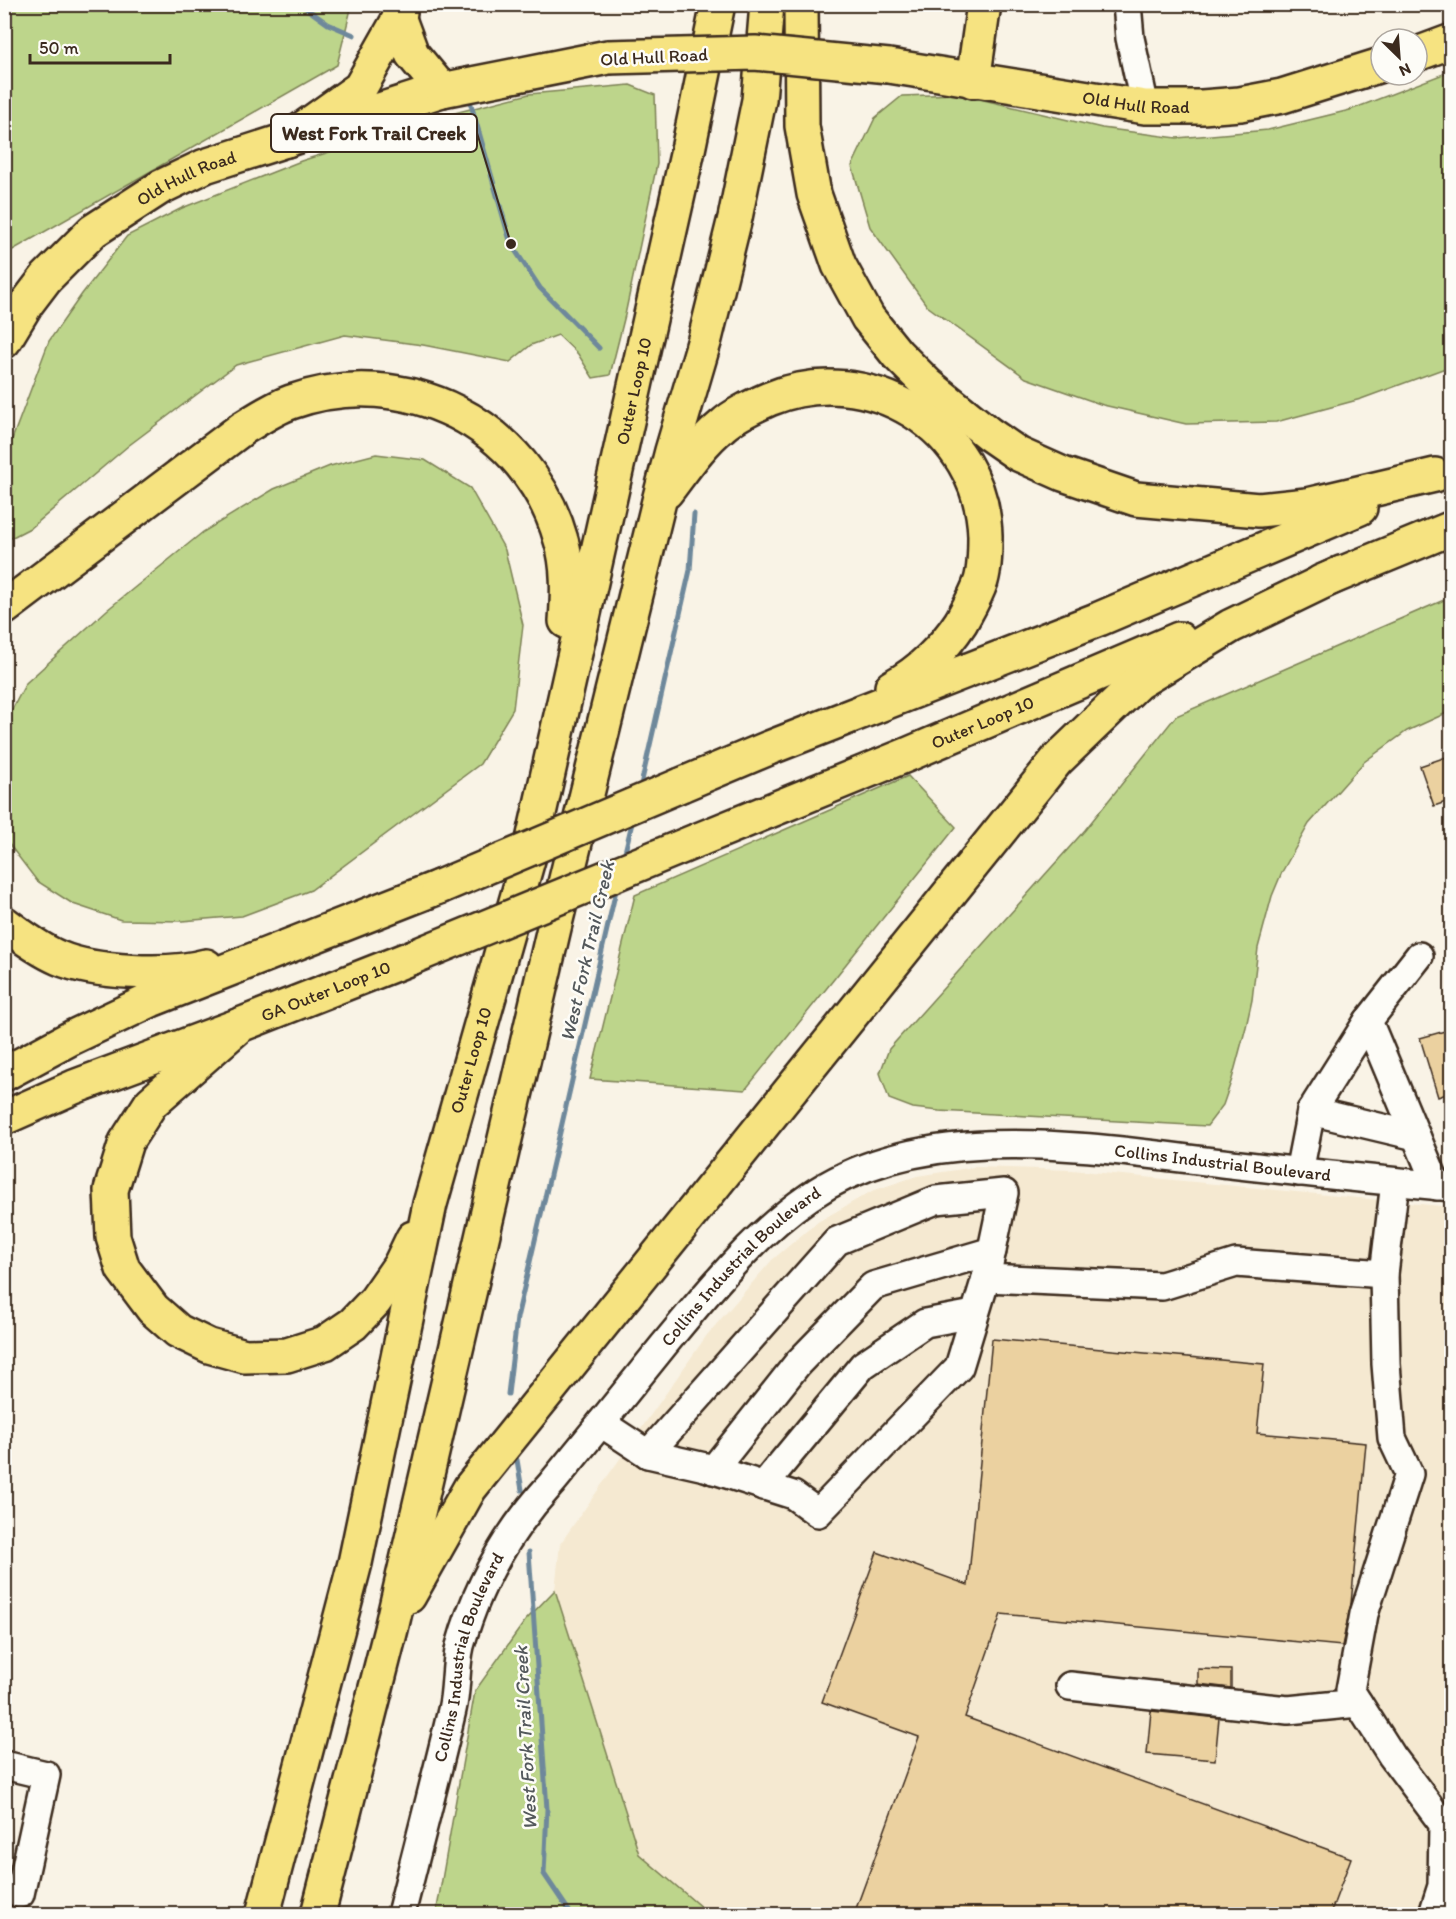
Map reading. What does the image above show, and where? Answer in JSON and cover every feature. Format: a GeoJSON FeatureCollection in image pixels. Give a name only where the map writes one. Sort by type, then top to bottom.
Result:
{"type":"FeatureCollection","features":[{"type":"Feature","properties":{"kind":"main road","name":"Outer Loop 10"},"geometry":{"type":"LineString","coordinates":[[430,1204],[531,849],[688,150],[718,4]]}},
{"type":"Feature","properties":{"kind":"main road"},"geometry":{"type":"LineString","coordinates":[[318,1914],[391,1629],[554,928],[659,501],[705,339],[735,219],[759,100],[767,4]]}},
{"type":"Feature","properties":{"kind":"main road"},"geometry":{"type":"LineString","coordinates":[[801,4],[802,126],[814,194],[839,265],[868,318],[897,354],[927,384],[989,434],[1018,454],[1063,474],[1136,499],[1259,510],[1307,505],[1443,472]]}},
{"type":"Feature","properties":{"kind":"main road"},"geometry":{"type":"LineString","coordinates":[[973,81],[984,4]]}},
{"type":"Feature","properties":{"kind":"main road"},"geometry":{"type":"LineString","coordinates":[[400,12],[412,54],[442,90]]}},
{"type":"Feature","properties":{"kind":"main road"},"geometry":{"type":"LineString","coordinates":[[286,140],[360,88],[400,12]]}},
{"type":"Feature","properties":{"kind":"main road"},"geometry":{"type":"LineString","coordinates":[[1429,50],[1452,41]]}},
{"type":"Feature","properties":{"kind":"main road","name":"Old Hull Road"},"geometry":{"type":"LineString","coordinates":[[4,341],[27,303],[46,278],[93,231],[161,187],[205,166],[442,90],[608,57],[755,53],[889,66],[1145,107],[1202,107],[1240,104],[1282,96],[1369,69]]}},
{"type":"Feature","properties":{"kind":"main road"},"geometry":{"type":"LineString","coordinates":[[659,501],[691,460],[722,426],[757,404],[782,394],[808,388],[851,387],[876,393],[915,411],[934,427],[956,451],[970,474],[980,500],[985,554],[981,581],[969,608],[951,638],[900,682],[769,748]]}},
{"type":"Feature","properties":{"kind":"main road"},"geometry":{"type":"LineString","coordinates":[[4,608],[243,428],[267,413],[290,402],[350,389],[379,389],[407,394],[435,402],[481,425],[520,462],[550,509],[562,540],[567,573],[567,614],[556,731]]}},
{"type":"Feature","properties":{"kind":"main road"},"geometry":{"type":"LineString","coordinates":[[4,1074],[73,1037],[150,1000],[439,887],[769,748],[1099,619],[1443,472]]}},
{"type":"Feature","properties":{"kind":"main road","name":"Outer Loop 10"},"geometry":{"type":"LineString","coordinates":[[413,957],[909,754],[1112,666],[1452,528]]}},
{"type":"Feature","properties":{"kind":"main road"},"geometry":{"type":"LineString","coordinates":[[391,1629],[470,1488],[1057,760],[1137,683],[1231,626],[1341,573]]}},
{"type":"Feature","properties":{"kind":"main road"},"geometry":{"type":"LineString","coordinates":[[4,924],[58,958],[82,966],[135,971],[198,969],[306,939]]}},
{"type":"Feature","properties":{"kind":"main road","name":"GA Outer Loop 10"},"geometry":{"type":"LineString","coordinates":[[4,1118],[74,1088],[413,957]]}},
{"type":"Feature","properties":{"kind":"main road"},"geometry":{"type":"LineString","coordinates":[[240,1025],[151,1103],[126,1142],[111,1190],[113,1237],[123,1269],[153,1309],[178,1330],[209,1346],[245,1356],[287,1355],[325,1343],[353,1324],[375,1301],[400,1265],[430,1204]]}},
{"type":"Feature","properties":{"kind":"main road"},"geometry":{"type":"LineString","coordinates":[[263,1914],[355,1563],[430,1204]]}},
{"type":"Feature","properties":{"kind":"street"},"geometry":{"type":"LineString","coordinates":[[1127,4],[1130,38],[1145,107]]}},
{"type":"Feature","properties":{"kind":"street"},"geometry":{"type":"LineString","coordinates":[[1299,1172],[1311,1111],[1368,1021],[1419,956]]}},
{"type":"Feature","properties":{"kind":"street"},"geometry":{"type":"LineString","coordinates":[[1368,1021],[1416,1136],[1444,1187]]}},
{"type":"Feature","properties":{"kind":"street"},"geometry":{"type":"LineString","coordinates":[[1311,1111],[1416,1136]]}},
{"type":"Feature","properties":{"kind":"street","name":"Collins Industrial Boulevard"},"geometry":{"type":"LineString","coordinates":[[401,1914],[453,1707],[460,1648],[475,1600],[500,1550],[515,1527],[690,1313],[767,1231],[810,1196],[834,1181],[859,1170],[913,1154],[968,1147],[1024,1144],[1080,1146],[1444,1187]]}},
{"type":"Feature","properties":{"kind":"street"},"geometry":{"type":"LineString","coordinates":[[1395,1182],[1384,1274],[1386,1364],[1392,1438],[1409,1474],[1364,1614],[1350,1690],[1392,1756],[1443,1824],[1442,1886],[1433,1914]]}},
{"type":"Feature","properties":{"kind":"street"},"geometry":{"type":"LineString","coordinates":[[601,1423],[648,1454],[713,1470],[793,1495],[818,1513],[959,1367],[986,1278],[1004,1193],[936,1200],[837,1241],[648,1454]]}},
{"type":"Feature","properties":{"kind":"street"},"geometry":{"type":"LineString","coordinates":[[713,1470],[798,1363],[873,1286],[992,1251]]}},
{"type":"Feature","properties":{"kind":"street"},"geometry":{"type":"LineString","coordinates":[[986,1278],[1162,1286],[1236,1263],[1384,1274]]}},
{"type":"Feature","properties":{"kind":"street"},"geometry":{"type":"LineString","coordinates":[[763,1486],[863,1365],[925,1323],[974,1314]]}},
{"type":"Feature","properties":{"kind":"street"},"geometry":{"type":"LineString","coordinates":[[1070,1686],[1288,1710],[1358,1703]]}},
{"type":"Feature","properties":{"kind":"street"},"geometry":{"type":"LineString","coordinates":[[4,1764],[46,1775],[20,1894]]}},
{"type":"Feature","properties":{"kind":"shaded area"},"geometry":{"type":"Polygon","coordinates":[[[975,1167],[1072,1170],[1451,1207],[1451,1914],[709,1914],[639,1854],[555,1590],[560,1544],[707,1335],[772,1260],[816,1223],[872,1191],[917,1176],[975,1167]]]}},
{"type":"Feature","properties":{"kind":"green space"},"geometry":{"type":"Polygon","coordinates":[[[5,4],[352,5],[337,65],[9,252],[5,263],[5,4]]]}},
{"type":"Feature","properties":{"kind":"green space"},"geometry":{"type":"Polygon","coordinates":[[[1451,71],[1451,366],[1361,399],[1276,422],[1186,424],[1103,405],[1026,378],[927,306],[870,227],[852,166],[875,118],[902,96],[958,94],[1102,128],[1177,138],[1268,130],[1350,110],[1410,87],[1429,87],[1429,79],[1451,71]]]}},
{"type":"Feature","properties":{"kind":"green space"},"geometry":{"type":"Polygon","coordinates":[[[630,85],[655,95],[657,164],[610,375],[593,378],[578,354],[558,335],[531,345],[510,362],[423,345],[345,335],[236,365],[128,446],[32,527],[5,541],[5,458],[49,341],[127,236],[182,208],[301,161],[443,116],[529,94],[630,85]]]}},
{"type":"Feature","properties":{"kind":"green space"},"geometry":{"type":"Polygon","coordinates":[[[376,454],[425,460],[470,488],[505,550],[523,625],[513,709],[480,764],[311,890],[242,916],[182,921],[121,920],[73,904],[37,881],[5,839],[5,723],[26,683],[107,610],[203,532],[274,489],[330,466],[376,454]]]}},
{"type":"Feature","properties":{"kind":"green space"},"geometry":{"type":"Polygon","coordinates":[[[1451,597],[1451,711],[1407,731],[1364,762],[1309,824],[1282,872],[1272,896],[1258,948],[1252,1000],[1232,1079],[1223,1105],[1207,1126],[939,1111],[913,1108],[889,1099],[880,1073],[889,1049],[1085,830],[1176,716],[1451,597]]]}},
{"type":"Feature","properties":{"kind":"green space"},"geometry":{"type":"Polygon","coordinates":[[[908,776],[956,827],[745,1090],[590,1079],[635,895],[908,776]]]}},
{"type":"Feature","properties":{"kind":"green space"},"geometry":{"type":"Polygon","coordinates":[[[555,1590],[639,1854],[709,1914],[436,1914],[475,1691],[525,1621],[555,1590]]]}},
{"type":"Feature","properties":{"kind":"building"},"geometry":{"type":"Polygon","coordinates":[[[1452,755],[1452,800],[1434,806],[1420,766],[1452,755]]]}},
{"type":"Feature","properties":{"kind":"building"},"geometry":{"type":"Polygon","coordinates":[[[1452,1029],[1452,1092],[1438,1097],[1420,1038],[1452,1029]]]}},
{"type":"Feature","properties":{"kind":"building"},"geometry":{"type":"Polygon","coordinates":[[[992,1339],[1264,1364],[1257,1433],[1366,1443],[1351,1604],[1342,1646],[1001,1614],[965,1717],[1351,1858],[1330,1914],[854,1914],[919,1737],[822,1702],[877,1552],[968,1585],[992,1339]]]}},
{"type":"Feature","properties":{"kind":"building"},"geometry":{"type":"Polygon","coordinates":[[[1198,1669],[1231,1670],[1231,1688],[1198,1684],[1198,1669]]]}},
{"type":"Feature","properties":{"kind":"building"},"geometry":{"type":"Polygon","coordinates":[[[1151,1711],[1219,1718],[1215,1760],[1147,1754],[1151,1711]]]}},
{"type":"Feature","properties":{"kind":"waterway","name":"West Fork Trail Creek"},"geometry":{"type":"LineString","coordinates":[[300,4],[328,24],[354,35]]}},
{"type":"Feature","properties":{"kind":"waterway","name":"West Fork Trail Creek"},"geometry":{"type":"LineString","coordinates":[[470,101],[511,244],[540,288],[599,348]]}},
{"type":"Feature","properties":{"kind":"waterway","name":"West Fork Trail Creek"},"geometry":{"type":"LineString","coordinates":[[640,789],[690,570],[694,514]]}},
{"type":"Feature","properties":{"kind":"waterway","name":"West Fork Trail Creek"},"geometry":{"type":"LineString","coordinates":[[624,856],[633,819]]}},
{"type":"Feature","properties":{"kind":"waterway","name":"West Fork Trail Creek"},"geometry":{"type":"LineString","coordinates":[[508,1394],[517,1318],[617,886]]}},
{"type":"Feature","properties":{"kind":"waterway","name":"West Fork Trail Creek"},"geometry":{"type":"LineString","coordinates":[[517,1460],[522,1490]]}},
{"type":"Feature","properties":{"kind":"waterway","name":"West Fork Trail Creek"},"geometry":{"type":"LineString","coordinates":[[529,1552],[547,1809],[544,1874],[571,1914]]}},
{"type":"Feature","properties":{"kind":"place","name":"West Fork Trail Creek"},"geometry":{"type":"Point","coordinates":[511,244]}}]}
